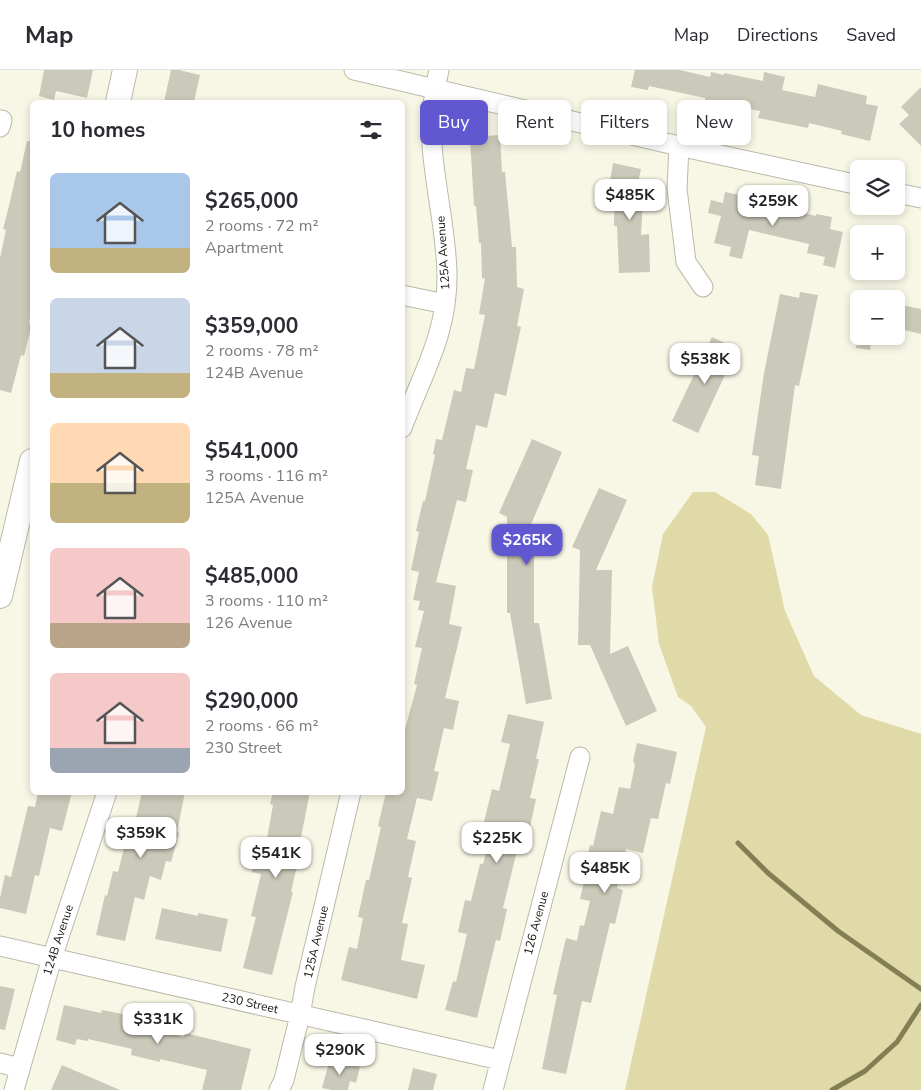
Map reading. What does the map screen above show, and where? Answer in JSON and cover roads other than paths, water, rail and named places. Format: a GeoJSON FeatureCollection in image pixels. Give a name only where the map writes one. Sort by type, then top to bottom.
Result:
{"type":"FeatureCollection","features":[{"type":"Feature","properties":{"kind":"main road"},"geometry":{"type":"LineString","coordinates":[[118,100],[125,70]]}},
{"type":"Feature","properties":{"kind":"main road"},"geometry":{"type":"LineString","coordinates":[[0,596],[30,470]]}},
{"type":"Feature","properties":{"kind":"street"},"geometry":{"type":"LineString","coordinates":[[354,70],[679,146],[850,183]]}},
{"type":"Feature","properties":{"kind":"street","name":"125A Avenue"},"geometry":{"type":"LineString","coordinates":[[405,421],[436,348],[445,304],[446,264],[432,146],[434,89],[439,70]]}},
{"type":"Feature","properties":{"kind":"street"},"geometry":{"type":"LineString","coordinates":[[679,146],[676,189],[686,262],[703,287]]}},
{"type":"Feature","properties":{"kind":"street"},"geometry":{"type":"LineString","coordinates":[[905,195],[921,198]]}},
{"type":"Feature","properties":{"kind":"street"},"geometry":{"type":"LineString","coordinates":[[405,296],[445,304]]}},
{"type":"Feature","properties":{"kind":"street","name":"126 Avenue"},"geometry":{"type":"LineString","coordinates":[[493,1090],[580,757]]}},
{"type":"Feature","properties":{"kind":"street","name":"124B Avenue"},"geometry":{"type":"LineString","coordinates":[[14,1090],[52,958],[106,795]]}},
{"type":"Feature","properties":{"kind":"street","name":"125A Avenue"},"geometry":{"type":"LineString","coordinates":[[279,1090],[284,1080],[300,1015],[350,795]]}},
{"type":"Feature","properties":{"kind":"street","name":"230 Street"},"geometry":{"type":"LineString","coordinates":[[0,946],[500,1060]]}},
{"type":"Feature","properties":{"kind":"street"},"geometry":{"type":"LineString","coordinates":[[0,1063],[20,1068]]}},
{"type":"Feature","properties":{"kind":"waterway"},"geometry":{"type":"LineString","coordinates":[[738,843],[768,873],[838,931],[921,989]]}},
{"type":"Feature","properties":{"kind":"waterway"},"geometry":{"type":"LineString","coordinates":[[832,1090],[865,1071],[897,1042],[921,1005]]}}]}
